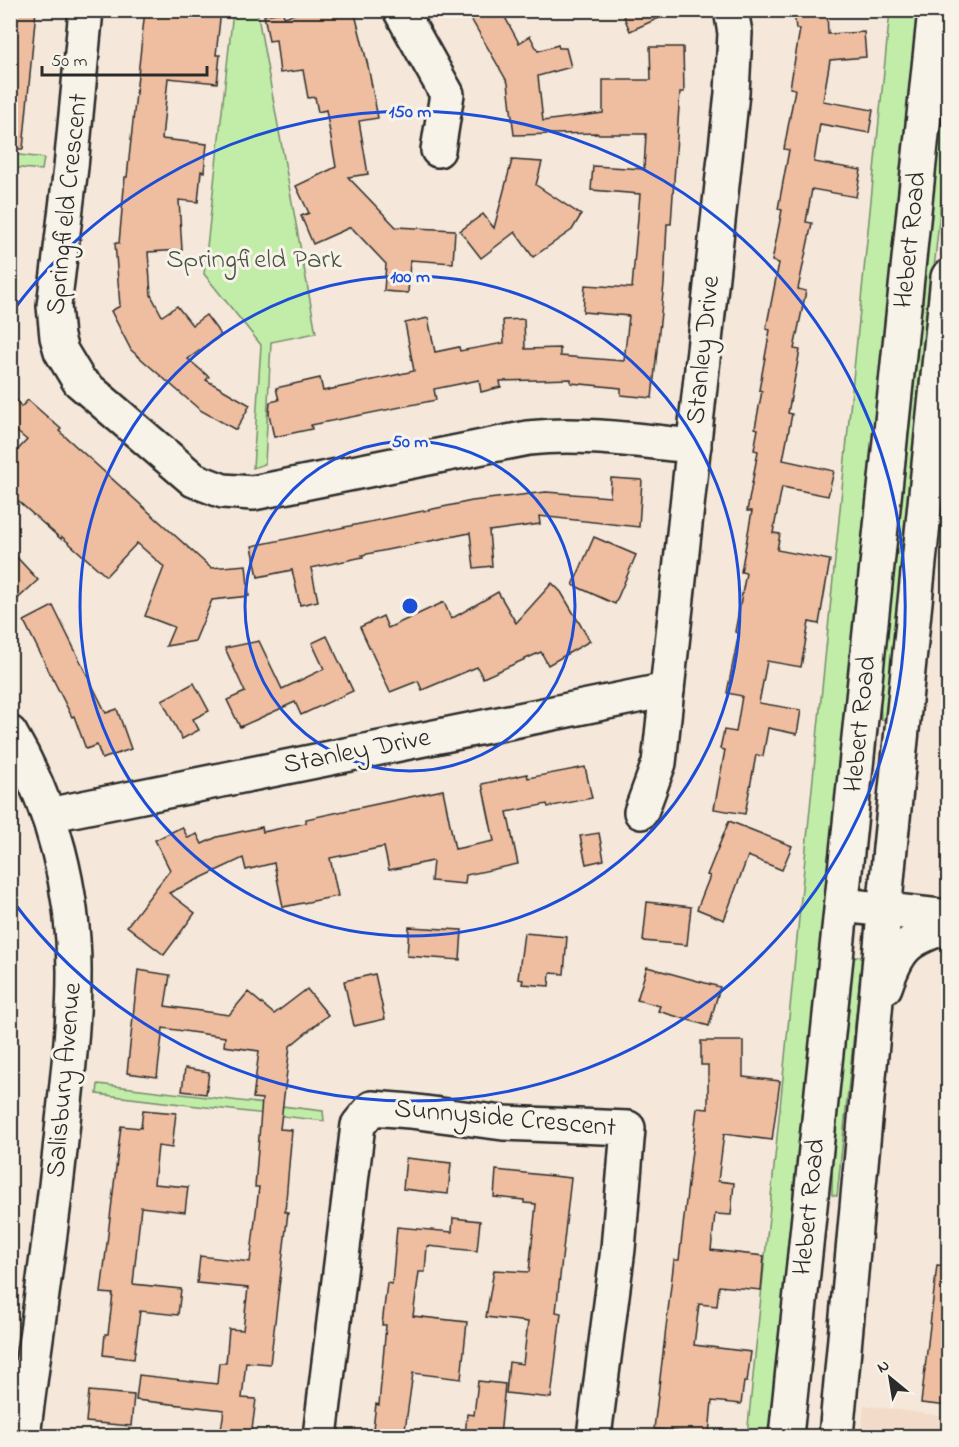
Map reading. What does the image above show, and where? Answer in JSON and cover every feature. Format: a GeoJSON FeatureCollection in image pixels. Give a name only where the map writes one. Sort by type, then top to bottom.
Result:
{"type":"FeatureCollection","features":[{"type":"Feature","properties":{"kind":"street","name":"Springfield Crescent"},"geometry":{"type":"LineString","coordinates":[[86,10],[71,167],[54,306],[57,337],[69,367],[80,381],[194,480],[223,491],[253,493],[528,438],[552,436],[575,435],[694,446]]}},
{"type":"Feature","properties":{"kind":"street"},"geometry":{"type":"LineString","coordinates":[[400,10],[447,94],[438,150]]}},
{"type":"Feature","properties":{"kind":"street","name":"Stanley Drive"},"geometry":{"type":"LineString","coordinates":[[641,812],[659,763],[732,93],[735,33],[731,10]]}},
{"type":"Feature","properties":{"kind":"street","name":"Hebert Road"},"geometry":{"type":"LineString","coordinates":[[786,1437],[935,10]]}},
{"type":"Feature","properties":{"kind":"street","name":"Hebert Road"},"geometry":{"type":"LineString","coordinates":[[836,1437],[884,909],[948,277]]}},
{"type":"Feature","properties":{"kind":"street","name":"Stanley Drive"},"geometry":{"type":"LineString","coordinates":[[48,815],[667,690]]}},
{"type":"Feature","properties":{"kind":"street","name":"Salisbury Avenue"},"geometry":{"type":"LineString","coordinates":[[10,733],[33,777],[60,855],[72,924],[75,975],[56,1195],[20,1426]]}},
{"type":"Feature","properties":{"kind":"street"},"geometry":{"type":"LineString","coordinates":[[843,905],[948,917]]}},
{"type":"Feature","properties":{"kind":"street"},"geometry":{"type":"LineString","coordinates":[[874,1018],[898,954],[919,936],[948,926]]}},
{"type":"Feature","properties":{"kind":"street","name":"Sunnyside Crescent"},"geometry":{"type":"LineString","coordinates":[[320,1437],[358,1125],[372,1108],[503,1123],[628,1128],[618,1249],[594,1437]]}},
{"type":"Feature","properties":{"kind":"shaded area"},"geometry":{"type":"Polygon","coordinates":[[[864,1405],[948,1417],[948,1436],[861,1436],[864,1405]]]}},
{"type":"Feature","properties":{"kind":"green space","name":"Springfield Park"},"geometry":{"type":"Polygon","coordinates":[[[233,11],[257,11],[316,333],[271,342],[265,464],[253,468],[261,345],[204,274],[233,11]]]}},
{"type":"Feature","properties":{"kind":"green space"},"geometry":{"type":"Polygon","coordinates":[[[890,11],[921,11],[771,1436],[747,1436],[890,11]]]}},
{"type":"Feature","properties":{"kind":"green space"},"geometry":{"type":"Polygon","coordinates":[[[948,11],[948,134],[887,721],[881,719],[879,658],[948,11]]]}},
{"type":"Feature","properties":{"kind":"green space"},"geometry":{"type":"Polygon","coordinates":[[[11,154],[44,158],[42,170],[11,167],[11,154]]]}},
{"type":"Feature","properties":{"kind":"green space"},"geometry":{"type":"Polygon","coordinates":[[[862,957],[837,1196],[832,1195],[833,1087],[847,972],[854,958],[862,957]]]}},
{"type":"Feature","properties":{"kind":"green space"},"geometry":{"type":"Polygon","coordinates":[[[98,1084],[323,1111],[324,1121],[97,1094],[98,1084]]]}},
{"type":"Feature","properties":{"kind":"building"},"geometry":{"type":"Polygon","coordinates":[[[10,10],[36,10],[23,149],[10,149],[10,10]]]}},
{"type":"Feature","properties":{"kind":"building"},"geometry":{"type":"Polygon","coordinates":[[[145,10],[221,10],[216,55],[220,55],[217,83],[168,78],[162,139],[207,144],[198,202],[179,200],[182,250],[148,252],[151,295],[162,316],[177,306],[192,325],[206,315],[221,335],[188,359],[209,377],[206,380],[250,405],[236,430],[200,410],[131,350],[111,311],[120,306],[115,243],[119,243],[145,10]]]}},
{"type":"Feature","properties":{"kind":"building"},"geometry":{"type":"Polygon","coordinates":[[[308,10],[354,10],[368,66],[378,118],[359,121],[368,174],[348,177],[396,227],[455,230],[453,263],[410,260],[408,293],[384,291],[386,264],[351,227],[313,244],[301,216],[309,213],[296,186],[336,167],[326,110],[318,112],[315,97],[308,98],[303,70],[280,73],[276,40],[269,41],[264,15],[283,12],[284,17],[308,10]]]}},
{"type":"Feature","properties":{"kind":"building"},"geometry":{"type":"Polygon","coordinates":[[[466,10],[501,10],[519,43],[530,36],[538,51],[558,45],[559,48],[566,48],[571,67],[538,76],[543,121],[603,113],[603,80],[651,80],[650,47],[683,47],[684,92],[680,92],[671,224],[667,224],[664,284],[652,398],[621,395],[621,388],[571,383],[571,379],[500,381],[501,387],[481,392],[479,380],[434,389],[436,400],[311,425],[312,429],[274,437],[269,414],[270,402],[279,400],[276,388],[320,378],[323,391],[414,371],[405,323],[428,318],[435,352],[459,347],[460,351],[504,343],[503,320],[524,319],[525,349],[560,348],[560,356],[624,361],[629,316],[583,312],[585,285],[632,288],[640,194],[591,190],[593,166],[644,169],[646,134],[514,135],[508,83],[466,10]]]}},
{"type":"Feature","properties":{"kind":"building"},"geometry":{"type":"Polygon","coordinates":[[[621,10],[677,10],[630,31],[621,10]]]}},
{"type":"Feature","properties":{"kind":"building"},"geometry":{"type":"Polygon","coordinates":[[[794,10],[827,10],[828,34],[864,32],[866,57],[830,60],[823,101],[873,110],[869,133],[820,124],[814,162],[861,170],[856,197],[812,189],[806,222],[812,223],[798,289],[806,291],[794,349],[800,350],[788,413],[792,414],[783,460],[834,471],[828,496],[782,487],[773,533],[780,534],[777,550],[830,560],[819,624],[809,622],[801,667],[767,661],[759,703],[801,710],[797,734],[768,728],[763,756],[756,755],[745,814],[714,809],[725,750],[720,749],[724,730],[736,732],[742,696],[727,693],[739,633],[735,632],[746,573],[741,572],[752,511],[747,511],[758,451],[754,450],[758,429],[755,428],[770,330],[766,329],[779,263],[772,261],[782,210],[778,209],[789,150],[784,149],[795,89],[790,88],[800,29],[796,29],[794,10]]]}},
{"type":"Feature","properties":{"kind":"building"},"geometry":{"type":"Polygon","coordinates":[[[512,160],[542,162],[536,185],[581,215],[572,230],[533,257],[515,232],[481,258],[460,231],[483,214],[494,228],[512,160]]]}},
{"type":"Feature","properties":{"kind":"building"},"geometry":{"type":"Polygon","coordinates":[[[10,390],[21,407],[28,400],[61,429],[59,431],[211,568],[246,565],[249,596],[212,600],[195,641],[166,646],[174,627],[145,616],[164,567],[137,543],[106,576],[10,494],[10,458],[27,440],[10,426],[10,390]]]}},
{"type":"Feature","properties":{"kind":"building"},"geometry":{"type":"Polygon","coordinates":[[[611,478],[642,480],[639,527],[539,516],[540,524],[489,531],[492,566],[474,568],[470,533],[362,555],[363,557],[311,568],[318,601],[300,605],[292,570],[258,577],[252,546],[472,501],[546,492],[610,497],[611,478]]]}},
{"type":"Feature","properties":{"kind":"building"},"geometry":{"type":"Polygon","coordinates":[[[594,537],[636,555],[615,604],[573,585],[594,537]]]}},
{"type":"Feature","properties":{"kind":"building"},"geometry":{"type":"Polygon","coordinates":[[[10,550],[38,580],[10,606],[10,550]]]}},
{"type":"Feature","properties":{"kind":"building"},"geometry":{"type":"Polygon","coordinates":[[[552,583],[561,592],[590,641],[548,665],[541,652],[483,678],[477,667],[422,690],[418,681],[390,692],[360,627],[383,616],[388,628],[444,602],[451,619],[498,592],[516,623],[552,583]]]}},
{"type":"Feature","properties":{"kind":"building"},"geometry":{"type":"Polygon","coordinates":[[[53,606],[106,713],[117,709],[131,749],[102,759],[97,745],[86,749],[74,716],[72,717],[24,621],[53,606]]]}},
{"type":"Feature","properties":{"kind":"building"},"geometry":{"type":"Polygon","coordinates":[[[327,636],[353,691],[301,715],[295,702],[240,727],[227,700],[245,692],[225,648],[259,641],[282,689],[324,669],[312,643],[327,636]]]}},
{"type":"Feature","properties":{"kind":"building"},"geometry":{"type":"Polygon","coordinates":[[[194,683],[209,711],[193,719],[199,730],[182,739],[162,700],[194,683]]]}},
{"type":"Feature","properties":{"kind":"building"},"geometry":{"type":"Polygon","coordinates":[[[585,767],[592,798],[507,812],[518,864],[466,875],[465,884],[431,881],[433,861],[389,870],[384,847],[330,858],[338,896],[283,907],[274,863],[246,870],[243,858],[169,893],[195,913],[164,955],[127,926],[170,870],[155,840],[182,827],[188,838],[197,834],[202,844],[217,837],[262,827],[263,832],[306,823],[306,819],[443,790],[455,849],[494,841],[482,784],[527,774],[528,778],[585,767]]]}},
{"type":"Feature","properties":{"kind":"building"},"geometry":{"type":"Polygon","coordinates":[[[729,821],[792,846],[782,870],[748,856],[724,920],[697,909],[710,876],[707,875],[729,821]]]}},
{"type":"Feature","properties":{"kind":"building"},"geometry":{"type":"Polygon","coordinates":[[[599,833],[604,860],[586,864],[580,836],[599,833]]]}},
{"type":"Feature","properties":{"kind":"building"},"geometry":{"type":"Polygon","coordinates":[[[647,902],[691,907],[687,945],[643,941],[647,902]]]}},
{"type":"Feature","properties":{"kind":"building"},"geometry":{"type":"Polygon","coordinates":[[[409,927],[462,930],[460,960],[407,956],[409,927]]]}},
{"type":"Feature","properties":{"kind":"building"},"geometry":{"type":"Polygon","coordinates":[[[524,933],[567,937],[564,974],[550,973],[549,986],[522,984],[523,980],[518,979],[524,933]]]}},
{"type":"Feature","properties":{"kind":"building"},"geometry":{"type":"Polygon","coordinates":[[[647,967],[720,987],[709,1026],[658,1011],[660,1006],[637,1000],[647,967]]]}},
{"type":"Feature","properties":{"kind":"building"},"geometry":{"type":"Polygon","coordinates":[[[138,970],[170,975],[165,1006],[229,1015],[248,992],[274,1014],[307,989],[328,1015],[290,1046],[280,1129],[292,1130],[285,1212],[288,1212],[270,1364],[246,1362],[242,1398],[256,1399],[251,1437],[220,1437],[224,1410],[136,1400],[139,1375],[217,1384],[219,1363],[226,1363],[229,1329],[243,1330],[248,1288],[197,1283],[200,1256],[250,1262],[259,1187],[255,1187],[262,1099],[253,1098],[259,1051],[224,1046],[225,1037],[163,1028],[157,1077],[127,1073],[138,970]]]}},
{"type":"Feature","properties":{"kind":"building"},"geometry":{"type":"Polygon","coordinates":[[[375,974],[385,1019],[354,1026],[344,981],[375,974]]]}},
{"type":"Feature","properties":{"kind":"building"},"geometry":{"type":"Polygon","coordinates":[[[701,1041],[743,1041],[743,1077],[780,1081],[772,1140],[724,1134],[718,1181],[734,1183],[731,1215],[715,1214],[711,1250],[764,1256],[761,1290],[719,1286],[717,1306],[699,1304],[694,1345],[751,1352],[741,1404],[712,1401],[709,1435],[654,1429],[674,1260],[679,1260],[697,1108],[708,1109],[708,1065],[701,1065],[701,1041]]]}},
{"type":"Feature","properties":{"kind":"building"},"geometry":{"type":"Polygon","coordinates":[[[185,1068],[209,1072],[206,1094],[182,1091],[185,1068]]]}},
{"type":"Feature","properties":{"kind":"building"},"geometry":{"type":"Polygon","coordinates":[[[143,1110],[176,1113],[172,1148],[158,1146],[154,1184],[188,1187],[185,1212],[141,1207],[133,1284],[181,1289],[178,1315],[140,1311],[134,1359],[103,1355],[113,1294],[101,1293],[121,1126],[141,1128],[143,1110]]]}},
{"type":"Feature","properties":{"kind":"building"},"geometry":{"type":"Polygon","coordinates":[[[406,1158],[451,1163],[448,1194],[403,1189],[406,1158]]]}},
{"type":"Feature","properties":{"kind":"building"},"geometry":{"type":"Polygon","coordinates":[[[496,1170],[571,1178],[556,1312],[561,1313],[551,1398],[506,1393],[509,1362],[523,1364],[528,1322],[486,1317],[494,1270],[529,1272],[536,1204],[524,1203],[524,1200],[494,1197],[496,1170]]]}},
{"type":"Feature","properties":{"kind":"building"},"geometry":{"type":"Polygon","coordinates":[[[453,1218],[480,1221],[477,1251],[427,1246],[425,1272],[419,1272],[413,1316],[467,1322],[461,1379],[413,1373],[404,1437],[372,1437],[376,1404],[379,1405],[386,1325],[382,1325],[387,1283],[392,1284],[397,1227],[452,1232],[453,1218]]]}},
{"type":"Feature","properties":{"kind":"building"},"geometry":{"type":"Polygon","coordinates":[[[937,1265],[948,1266],[948,1406],[921,1403],[937,1265]]]}},
{"type":"Feature","properties":{"kind":"building"},"geometry":{"type":"Polygon","coordinates":[[[478,1381],[505,1384],[500,1437],[465,1437],[467,1414],[474,1415],[478,1381]]]}},
{"type":"Feature","properties":{"kind":"building"},"geometry":{"type":"Polygon","coordinates":[[[89,1391],[134,1395],[131,1426],[86,1422],[89,1391]]]}}]}
